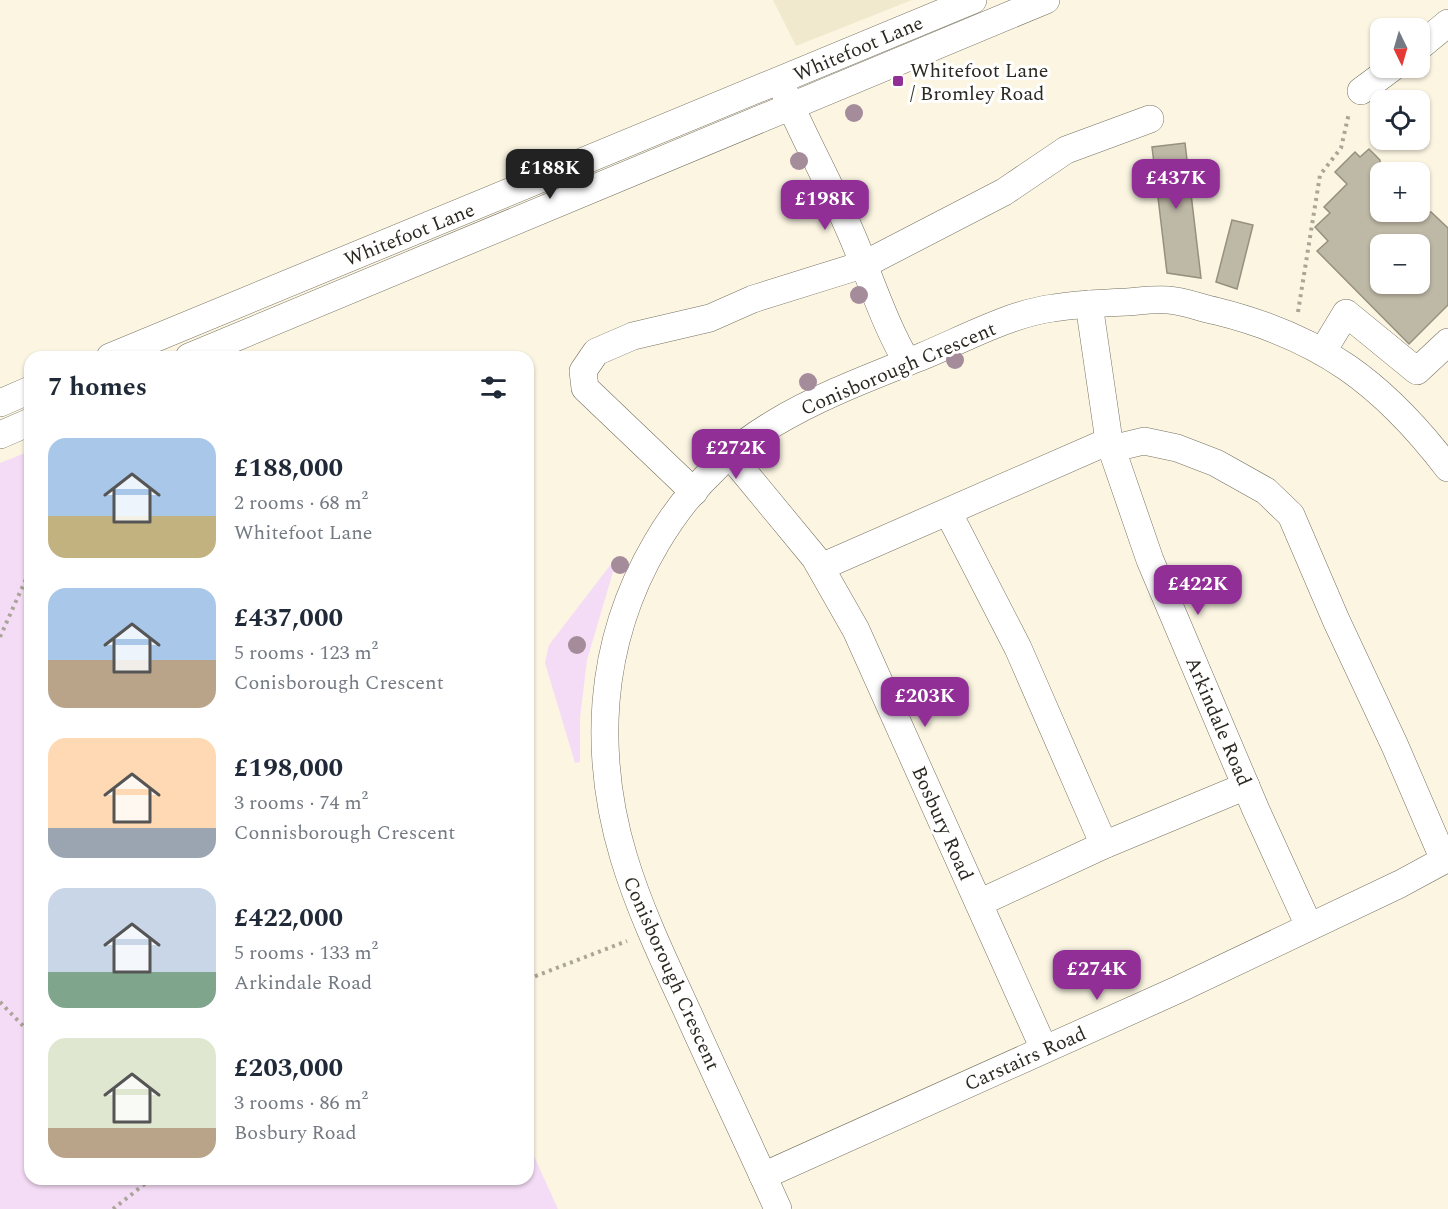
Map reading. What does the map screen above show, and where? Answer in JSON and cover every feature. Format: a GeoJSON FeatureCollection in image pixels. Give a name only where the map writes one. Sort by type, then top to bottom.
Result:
{"type":"FeatureCollection","features":[{"type":"Feature","properties":{"kind":"street","name":"Whitefoot Lane"},"geometry":{"type":"LineString","coordinates":[[125,351],[973,0]]}},
{"type":"Feature","properties":{"kind":"street","name":"Whitefoot Lane"},"geometry":{"type":"LineString","coordinates":[[204,351],[1046,0]]}},
{"type":"Feature","properties":{"kind":"street"},"geometry":{"type":"LineString","coordinates":[[1430,38],[1448,23]]}},
{"type":"Feature","properties":{"kind":"street"},"geometry":{"type":"LineString","coordinates":[[1359,99],[1381,78]]}},
{"type":"Feature","properties":{"kind":"street"},"geometry":{"type":"LineString","coordinates":[[779,81],[865,264],[888,324],[907,362]]}},
{"type":"Feature","properties":{"kind":"street"},"geometry":{"type":"LineString","coordinates":[[694,492],[585,388],[583,371],[596,352],[633,336],[710,318],[753,300],[865,264],[1004,192],[1066,150],[1150,119]]}},
{"type":"Feature","properties":{"kind":"street","name":"Conisborough Crescent"},"geometry":{"type":"LineString","coordinates":[[778,1209],[650,932],[627,874],[614,830],[604,746],[611,659],[621,621],[636,582],[654,547],[694,492],[730,455],[772,424],[820,399],[907,362],[1011,320],[1050,308],[1169,300],[1258,322],[1294,336],[1323,351],[1395,406],[1416,426],[1448,468]]}},
{"type":"Feature","properties":{"kind":"street","name":"Arkindale Road"},"geometry":{"type":"LineString","coordinates":[[1089,304],[1110,445],[1150,560],[1246,786],[1309,926]]}},
{"type":"Feature","properties":{"kind":"street"},"geometry":{"type":"LineString","coordinates":[[1323,351],[1346,313],[1417,371],[1448,342]]}},
{"type":"Feature","properties":{"kind":"street"},"geometry":{"type":"LineString","coordinates":[[0,402],[24,392]]}},
{"type":"Feature","properties":{"kind":"street"},"geometry":{"type":"LineString","coordinates":[[0,435],[24,425]]}},
{"type":"Feature","properties":{"kind":"street"},"geometry":{"type":"LineString","coordinates":[[820,567],[1110,445],[1144,441],[1177,448],[1216,463],[1266,491],[1291,515],[1336,620],[1446,859]]}},
{"type":"Feature","properties":{"kind":"street","name":"Bosbury Road"},"geometry":{"type":"LineString","coordinates":[[730,455],[783,518],[820,567],[856,630],[1044,1049]]}},
{"type":"Feature","properties":{"kind":"street"},"geometry":{"type":"LineString","coordinates":[[948,512],[1018,648],[1104,845]]}},
{"type":"Feature","properties":{"kind":"street"},"geometry":{"type":"LineString","coordinates":[[979,903],[1104,845],[1246,786]]}},
{"type":"Feature","properties":{"kind":"street","name":"Carstairs Road"},"geometry":{"type":"LineString","coordinates":[[763,1176],[1177,990],[1400,884],[1446,859]]}},
{"type":"Feature","properties":{"kind":"path"},"geometry":{"type":"LineString","coordinates":[[1294,336],[1320,175],[1341,148],[1348,114],[1359,99]]}},
{"type":"Feature","properties":{"kind":"path"},"geometry":{"type":"LineString","coordinates":[[0,637],[24,583]]}},
{"type":"Feature","properties":{"kind":"path"},"geometry":{"type":"LineString","coordinates":[[534,977],[650,932]]}},
{"type":"Feature","properties":{"kind":"path"},"geometry":{"type":"LineString","coordinates":[[0,1002],[24,1027]]}},
{"type":"Feature","properties":{"kind":"path"},"geometry":{"type":"LineString","coordinates":[[113,1209],[143,1185]]}},
{"type":"Feature","properties":{"kind":"shaded area"},"geometry":{"type":"Polygon","coordinates":[[[773,0],[912,0],[796,46],[773,0]]]}},
{"type":"Feature","properties":{"kind":"shaded area"},"geometry":{"type":"Polygon","coordinates":[[[24,453],[24,1185],[534,1185],[534,1156],[558,1209],[0,1209],[0,463],[24,453]]]}},
{"type":"Feature","properties":{"kind":"shaded area"},"geometry":{"type":"Polygon","coordinates":[[[618,555],[587,660],[580,718],[580,762],[575,763],[545,663],[549,645],[618,555]]]}},
{"type":"Feature","properties":{"kind":"building"},"geometry":{"type":"Polygon","coordinates":[[[1185,143],[1201,278],[1167,273],[1152,147],[1185,143]]]}},
{"type":"Feature","properties":{"kind":"building"},"geometry":{"type":"Polygon","coordinates":[[[1369,149],[1380,160],[1380,162],[1370,162],[1370,222],[1430,222],[1431,212],[1448,228],[1448,305],[1409,344],[1317,251],[1328,241],[1315,227],[1330,213],[1324,207],[1347,184],[1335,172],[1355,152],[1360,157],[1369,149]]]}},
{"type":"Feature","properties":{"kind":"building"},"geometry":{"type":"Polygon","coordinates":[[[1232,220],[1253,225],[1237,289],[1216,282],[1232,220]]]}},
{"type":"Feature","properties":{"kind":"place","name":"Whitefoot Lane / Bromley Road"},"geometry":{"type":"Point","coordinates":[898,81]}}]}
